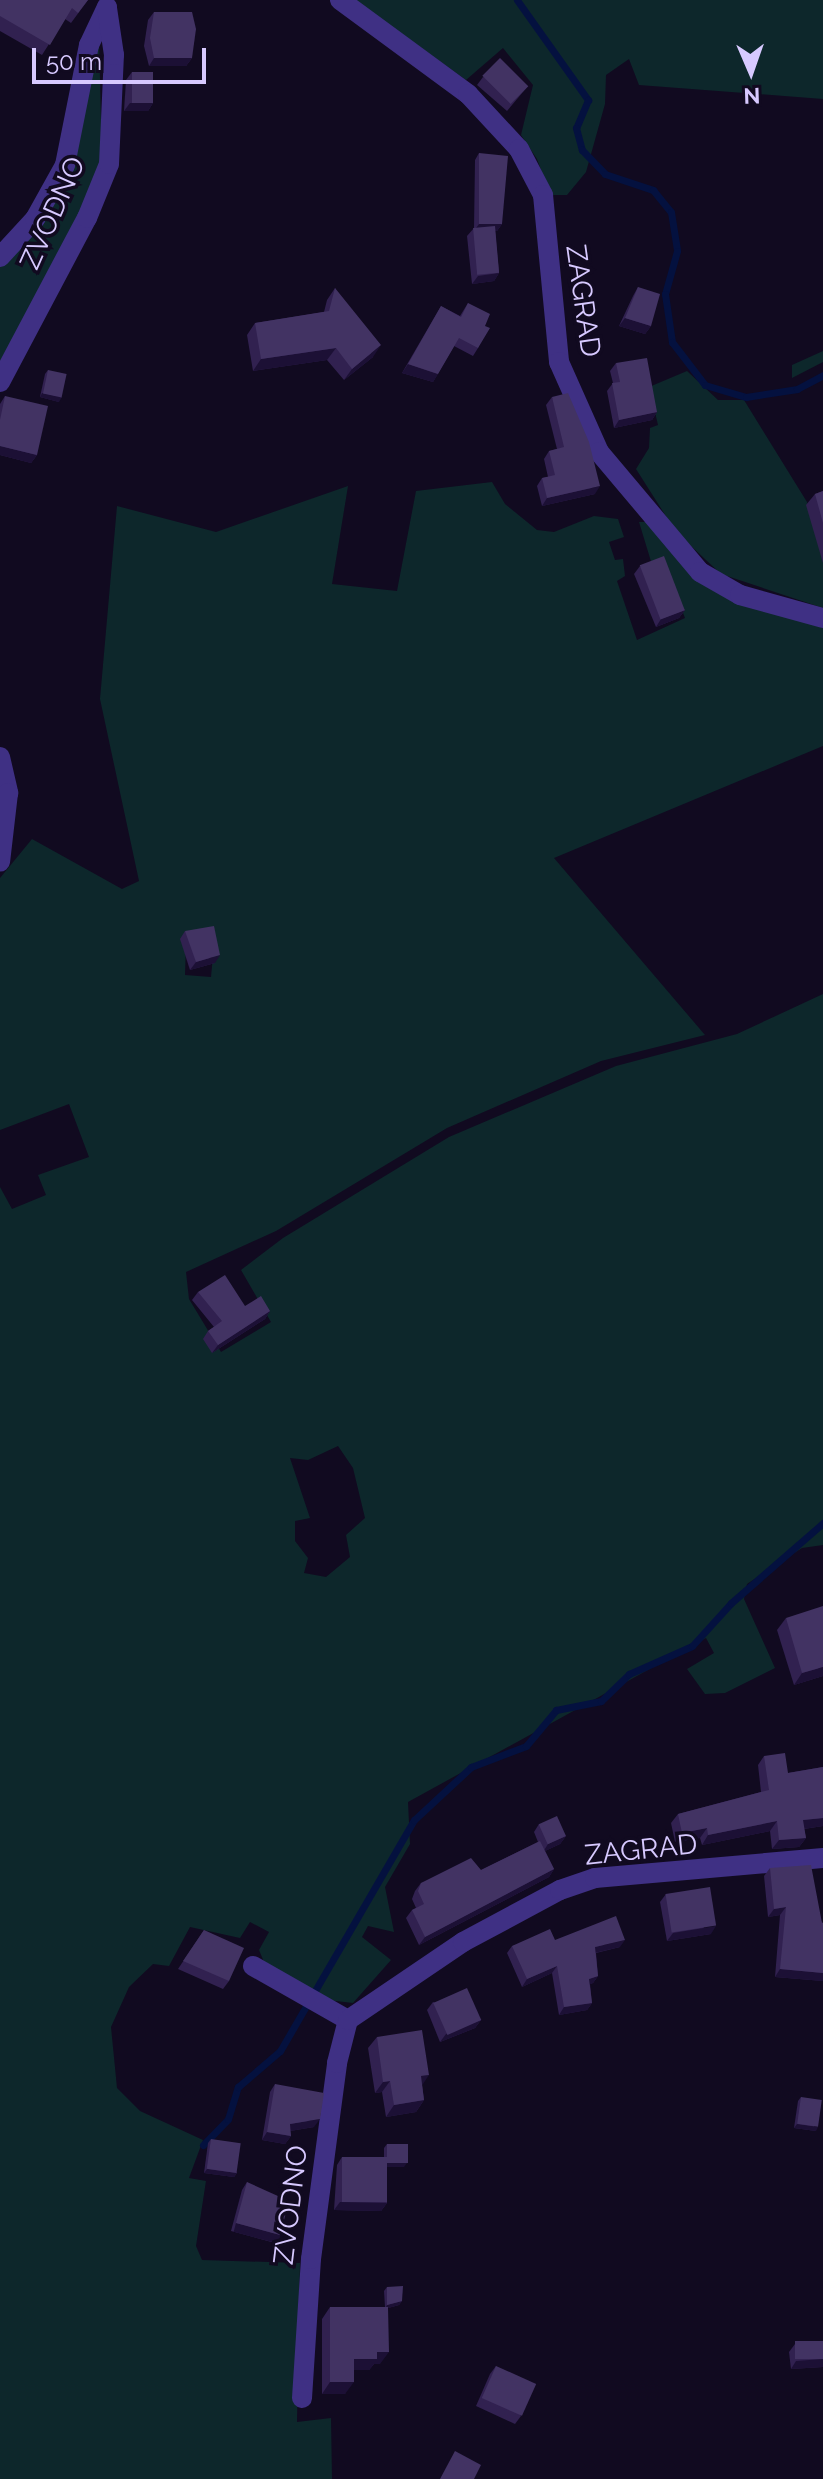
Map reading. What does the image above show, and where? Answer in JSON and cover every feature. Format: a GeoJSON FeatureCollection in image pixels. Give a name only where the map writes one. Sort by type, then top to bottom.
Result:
{"type":"FeatureCollection","features":[{"type":"Feature","properties":{"kind":"street","name":"ZAGRAD"},"geometry":{"type":"LineString","coordinates":[[340,0],[468,94],[519,149],[543,195],[559,362],[599,452],[700,572],[740,595],[823,618]]}},
{"type":"Feature","properties":{"kind":"street","name":"ZVODNO"},"geometry":{"type":"LineString","coordinates":[[0,257],[35,219],[65,165],[89,45],[109,4]]}},
{"type":"Feature","properties":{"kind":"street","name":"ZVODNO"},"geometry":{"type":"LineString","coordinates":[[0,382],[87,218],[109,164],[114,55],[109,4]]}},
{"type":"Feature","properties":{"kind":"street"},"geometry":{"type":"LineString","coordinates":[[0,757],[8,793],[0,862]]}},
{"type":"Feature","properties":{"kind":"street","name":"ZAGRAD"},"geometry":{"type":"LineString","coordinates":[[348,2020],[438,1962],[463,1942],[560,1890],[595,1878],[823,1858]]}},
{"type":"Feature","properties":{"kind":"street"},"geometry":{"type":"LineString","coordinates":[[253,1966],[348,2020]]}},
{"type":"Feature","properties":{"kind":"street","name":"ZVODNO"},"geometry":{"type":"LineString","coordinates":[[302,2398],[311,2259],[337,2063],[348,2020]]}},
{"type":"Feature","properties":{"kind":"green space"},"geometry":{"type":"Polygon","coordinates":[[[355,0],[823,0],[823,99],[639,85],[629,59],[606,75],[605,104],[586,172],[567,195],[550,195],[537,159],[521,135],[533,85],[503,48],[466,80],[355,0]]]}},
{"type":"Feature","properties":{"kind":"green space"},"geometry":{"type":"Polygon","coordinates":[[[99,38],[102,161],[80,214],[0,366],[0,262],[53,199],[99,38]]]}},
{"type":"Feature","properties":{"kind":"green space"},"geometry":{"type":"Polygon","coordinates":[[[823,351],[823,362],[792,378],[792,365],[823,351]]]}},
{"type":"Feature","properties":{"kind":"green space"},"geometry":{"type":"Polygon","coordinates":[[[687,371],[718,400],[744,400],[807,502],[823,556],[823,608],[721,574],[676,532],[636,469],[649,448],[650,428],[658,425],[649,387],[687,371]]]}},
{"type":"Feature","properties":{"kind":"green space"},"geometry":{"type":"Polygon","coordinates":[[[492,482],[505,504],[537,530],[554,532],[594,516],[618,519],[624,537],[609,542],[615,560],[623,559],[625,576],[617,581],[637,640],[685,618],[664,564],[653,568],[639,522],[646,522],[694,577],[823,627],[823,746],[554,858],[705,1035],[601,1061],[447,1128],[276,1231],[186,1272],[189,1299],[221,1352],[271,1322],[241,1270],[283,1238],[449,1137],[616,1066],[737,1034],[823,994],[823,1545],[802,1548],[747,1584],[744,1599],[775,1668],[725,1693],[705,1694],[687,1669],[714,1653],[706,1638],[408,1802],[410,1844],[385,1887],[394,1932],[368,1926],[362,1937],[391,1960],[353,2003],[327,2000],[264,1962],[259,1950],[269,1932],[250,1922],[240,1938],[190,1927],[169,1966],[153,1964],[129,1987],[111,2027],[117,2088],[140,2111],[203,2140],[189,2178],[206,2181],[196,2246],[202,2260],[300,2263],[297,2422],[331,2418],[332,2479],[0,2479],[0,1187],[12,1209],[46,1195],[38,1175],[89,1157],[69,1104],[0,1130],[0,878],[32,839],[122,889],[139,881],[100,699],[117,506],[216,532],[348,486],[332,584],[397,591],[416,491],[492,482]],[[186,944],[185,975],[211,977],[214,944],[186,944]],[[338,1446],[308,1460],[290,1458],[310,1518],[295,1521],[295,1541],[308,1558],[304,1573],[326,1577],[350,1557],[346,1535],[365,1518],[353,1468],[338,1446]]]}},
{"type":"Feature","properties":{"kind":"building"},"geometry":{"type":"Polygon","coordinates":[[[0,0],[88,0],[78,13],[72,8],[50,45],[0,16],[0,0]]]}},
{"type":"Feature","properties":{"kind":"building"},"geometry":{"type":"Polygon","coordinates":[[[154,12],[192,12],[196,29],[192,58],[154,58],[150,38],[154,12]]]}},
{"type":"Feature","properties":{"kind":"building"},"geometry":{"type":"Polygon","coordinates":[[[500,58],[528,86],[511,104],[482,76],[500,58]]]}},
{"type":"Feature","properties":{"kind":"building"},"geometry":{"type":"Polygon","coordinates":[[[132,72],[153,72],[153,103],[132,103],[132,72]]]}},
{"type":"Feature","properties":{"kind":"building"},"geometry":{"type":"Polygon","coordinates":[[[479,153],[508,156],[502,224],[479,224],[479,153]]]}},
{"type":"Feature","properties":{"kind":"building"},"geometry":{"type":"Polygon","coordinates":[[[495,226],[499,273],[477,275],[473,228],[495,226]]]}},
{"type":"Feature","properties":{"kind":"building"},"geometry":{"type":"Polygon","coordinates":[[[638,287],[660,294],[651,326],[625,318],[638,287]]]}},
{"type":"Feature","properties":{"kind":"building"},"geometry":{"type":"Polygon","coordinates":[[[335,288],[381,345],[352,369],[336,348],[261,359],[255,323],[329,311],[335,288]]]}},
{"type":"Feature","properties":{"kind":"building"},"geometry":{"type":"Polygon","coordinates":[[[468,303],[490,314],[485,326],[490,328],[478,348],[459,338],[438,374],[408,364],[441,306],[461,317],[468,303]]]}},
{"type":"Feature","properties":{"kind":"building"},"geometry":{"type":"Polygon","coordinates":[[[647,358],[657,412],[619,420],[612,383],[620,382],[616,363],[647,358]]]}},
{"type":"Feature","properties":{"kind":"building"},"geometry":{"type":"Polygon","coordinates":[[[48,370],[67,374],[62,397],[43,393],[48,370]]]}},
{"type":"Feature","properties":{"kind":"building"},"geometry":{"type":"Polygon","coordinates":[[[568,393],[589,442],[600,486],[547,498],[542,478],[555,475],[549,451],[564,447],[552,397],[568,393]]]}},
{"type":"Feature","properties":{"kind":"building"},"geometry":{"type":"Polygon","coordinates":[[[5,396],[48,406],[37,455],[0,446],[0,420],[5,396]]]}},
{"type":"Feature","properties":{"kind":"building"},"geometry":{"type":"Polygon","coordinates":[[[823,491],[823,523],[815,494],[823,491]]]}},
{"type":"Feature","properties":{"kind":"building"},"geometry":{"type":"Polygon","coordinates":[[[664,556],[685,610],[661,619],[640,565],[664,556]]]}},
{"type":"Feature","properties":{"kind":"building"},"geometry":{"type":"Polygon","coordinates":[[[214,926],[220,955],[196,962],[185,931],[214,926]]]}},
{"type":"Feature","properties":{"kind":"building"},"geometry":{"type":"Polygon","coordinates":[[[225,1275],[245,1306],[261,1296],[270,1311],[218,1345],[208,1331],[222,1321],[198,1292],[225,1275]]]}},
{"type":"Feature","properties":{"kind":"building"},"geometry":{"type":"Polygon","coordinates":[[[823,1606],[823,1667],[802,1673],[786,1618],[823,1606]]]}},
{"type":"Feature","properties":{"kind":"building"},"geometry":{"type":"Polygon","coordinates":[[[785,1753],[788,1773],[823,1767],[823,1818],[803,1820],[806,1838],[779,1840],[777,1821],[708,1835],[707,1828],[682,1833],[678,1814],[769,1790],[764,1756],[785,1753]]]}},
{"type":"Feature","properties":{"kind":"building"},"geometry":{"type":"Polygon","coordinates":[[[557,1816],[566,1836],[548,1844],[539,1824],[557,1816]]]}},
{"type":"Feature","properties":{"kind":"building"},"geometry":{"type":"Polygon","coordinates":[[[540,1841],[554,1869],[425,1937],[412,1910],[424,1904],[418,1891],[421,1883],[471,1858],[481,1870],[540,1841]]]}},
{"type":"Feature","properties":{"kind":"building"},"geometry":{"type":"Polygon","coordinates":[[[811,1865],[823,1923],[823,1973],[780,1969],[786,1907],[774,1909],[770,1868],[811,1865]]]}},
{"type":"Feature","properties":{"kind":"building"},"geometry":{"type":"Polygon","coordinates":[[[710,1887],[716,1926],[672,1933],[666,1894],[710,1887]]]}},
{"type":"Feature","properties":{"kind":"building"},"geometry":{"type":"Polygon","coordinates":[[[616,1916],[625,1940],[595,1947],[598,1976],[589,1979],[592,2003],[564,2007],[557,1966],[527,1979],[512,1946],[550,1929],[555,1940],[616,1916]]]}},
{"type":"Feature","properties":{"kind":"building"},"geometry":{"type":"Polygon","coordinates":[[[204,1930],[244,1948],[229,1981],[183,1961],[204,1930]]]}},
{"type":"Feature","properties":{"kind":"building"},"geometry":{"type":"Polygon","coordinates":[[[467,1988],[481,2020],[447,2035],[433,2003],[467,1988]]]}},
{"type":"Feature","properties":{"kind":"building"},"geometry":{"type":"Polygon","coordinates":[[[422,2030],[429,2075],[421,2076],[424,2100],[394,2105],[390,2081],[383,2082],[377,2037],[422,2030]]]}},
{"type":"Feature","properties":{"kind":"building"},"geometry":{"type":"Polygon","coordinates":[[[275,2084],[324,2093],[320,2119],[290,2124],[291,2136],[267,2132],[275,2084]]]}},
{"type":"Feature","properties":{"kind":"building"},"geometry":{"type":"Polygon","coordinates":[[[801,2097],[822,2100],[818,2127],[797,2124],[801,2097]]]}},
{"type":"Feature","properties":{"kind":"building"},"geometry":{"type":"Polygon","coordinates":[[[211,2139],[241,2143],[237,2173],[207,2169],[211,2139]]]}},
{"type":"Feature","properties":{"kind":"building"},"geometry":{"type":"Polygon","coordinates":[[[387,2144],[408,2144],[408,2163],[387,2163],[387,2144]]]}},
{"type":"Feature","properties":{"kind":"building"},"geometry":{"type":"Polygon","coordinates":[[[342,2157],[387,2157],[387,2202],[342,2202],[342,2157]]]}},
{"type":"Feature","properties":{"kind":"building"},"geometry":{"type":"Polygon","coordinates":[[[247,2182],[289,2201],[280,2235],[236,2223],[247,2182]]]}},
{"type":"Feature","properties":{"kind":"building"},"geometry":{"type":"Polygon","coordinates":[[[403,2286],[402,2301],[387,2305],[387,2287],[403,2286]]]}},
{"type":"Feature","properties":{"kind":"building"},"geometry":{"type":"Polygon","coordinates":[[[330,2307],[388,2307],[389,2352],[377,2352],[377,2359],[354,2359],[354,2382],[330,2382],[330,2307]]]}},
{"type":"Feature","properties":{"kind":"building"},"geometry":{"type":"Polygon","coordinates":[[[795,2341],[823,2341],[823,2359],[795,2359],[795,2341]]]}},
{"type":"Feature","properties":{"kind":"building"},"geometry":{"type":"Polygon","coordinates":[[[496,2366],[536,2384],[522,2416],[482,2398],[496,2366]]]}},
{"type":"Feature","properties":{"kind":"building"},"geometry":{"type":"Polygon","coordinates":[[[455,2451],[481,2465],[474,2479],[440,2479],[455,2451]]]}},
{"type":"Feature","properties":{"kind":"waterway"},"geometry":{"type":"LineString","coordinates":[[517,0],[588,100],[576,128],[582,150],[605,174],[653,190],[671,212],[677,251],[665,294],[672,342],[705,385],[746,397],[797,389],[823,375]]}},
{"type":"Feature","properties":{"kind":"waterway"},"geometry":{"type":"LineString","coordinates":[[203,2145],[228,2119],[238,2087],[280,2051],[414,1820],[471,1767],[526,1746],[556,1710],[601,1701],[629,1674],[692,1646],[731,1603],[823,1523]]}}]}
